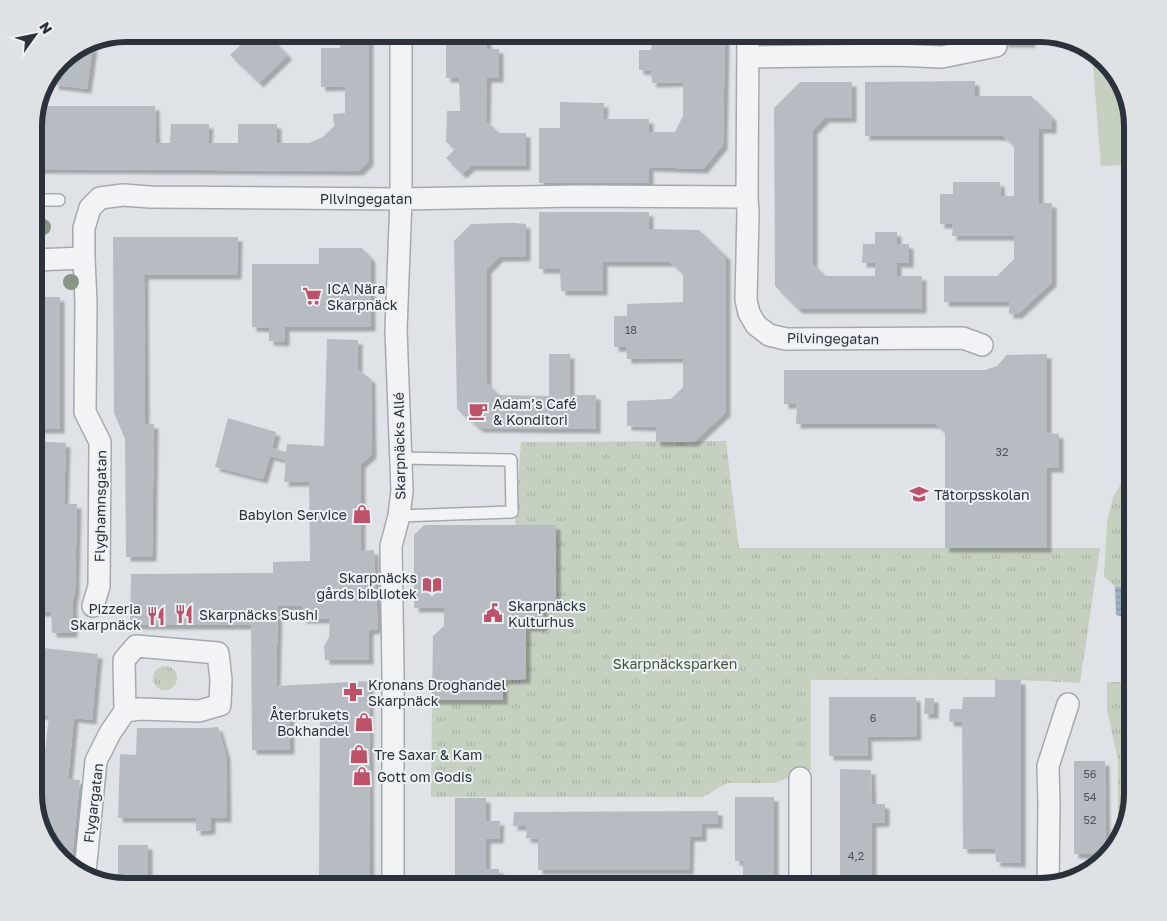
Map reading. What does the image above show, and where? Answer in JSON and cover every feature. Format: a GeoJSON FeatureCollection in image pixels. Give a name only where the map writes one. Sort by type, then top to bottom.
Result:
{"type":"FeatureCollection","features":[{"type":"Feature","properties":{"kind":"street","name":"Skarpnäcks Allé"},"geometry":{"type":"LineString","coordinates":[[393,878],[391,546],[399,516],[402,491],[396,330],[401,198],[401,42]]}},
{"type":"Feature","properties":{"kind":"street","name":"Pilvingegatan"},"geometry":{"type":"LineString","coordinates":[[748,42],[746,300],[749,313],[756,325],[769,335],[786,339],[964,338],[982,346]]}},
{"type":"Feature","properties":{"kind":"street"},"geometry":{"type":"LineString","coordinates":[[748,57],[896,55],[942,57],[965,43],[996,46]]}},
{"type":"Feature","properties":{"kind":"street","name":"Pilvingegatan"},"geometry":{"type":"LineString","coordinates":[[84,258],[84,228],[90,208],[100,198],[123,195],[150,197],[401,198],[747,197]]}},
{"type":"Feature","properties":{"kind":"street"},"geometry":{"type":"LineString","coordinates":[[43,260],[84,258]]}},
{"type":"Feature","properties":{"kind":"street","name":"Flyghamnsgatan"},"geometry":{"type":"LineString","coordinates":[[84,258],[86,302],[85,412],[100,442],[99,586],[93,606]]}},
{"type":"Feature","properties":{"kind":"street"},"geometry":{"type":"LineString","coordinates":[[136,646],[218,652],[222,680],[220,705],[199,711],[140,709],[126,711],[124,660],[136,646]]}},
{"type":"Feature","properties":{"kind":"street"},"geometry":{"type":"LineString","coordinates":[[1048,878],[1048,766],[1068,704]]}},
{"type":"Feature","properties":{"kind":"street","name":"Flygargatan"},"geometry":{"type":"LineString","coordinates":[[85,868],[96,761],[110,733],[126,711]]}},
{"type":"Feature","properties":{"kind":"street"},"geometry":{"type":"LineString","coordinates":[[800,778],[800,878]]}},
{"type":"Feature","properties":{"kind":"lane"},"geometry":{"type":"LineString","coordinates":[[43,200],[58,200]]}},
{"type":"Feature","properties":{"kind":"lane"},"geometry":{"type":"LineString","coordinates":[[399,516],[512,512],[511,460],[401,458]]}},
{"type":"Feature","properties":{"kind":"green space"},"geometry":{"type":"Polygon","coordinates":[[[1093,61],[1107,75],[1116,89],[1124,115],[1124,165],[1101,166],[1093,61]]]}},
{"type":"Feature","properties":{"kind":"green space","name":"Skarpnäcksparken"},"geometry":{"type":"Polygon","coordinates":[[[726,441],[739,548],[1100,548],[1080,683],[1021,680],[811,680],[811,770],[774,783],[727,783],[703,797],[431,797],[432,700],[503,700],[503,680],[526,679],[526,627],[546,626],[543,608],[556,608],[555,526],[515,525],[521,442],[726,441]]]}},
{"type":"Feature","properties":{"kind":"green space"},"geometry":{"type":"Polygon","coordinates":[[[1124,479],[1124,588],[1115,586],[1104,577],[1107,523],[1113,497],[1124,479]]]}},
{"type":"Feature","properties":{"kind":"green space"},"geometry":{"type":"Polygon","coordinates":[[[165,666],[173,670],[177,678],[173,686],[165,690],[157,686],[153,678],[157,670],[165,666]]]}},
{"type":"Feature","properties":{"kind":"green space"},"geometry":{"type":"Polygon","coordinates":[[[1107,682],[1124,682],[1124,795],[1123,811],[1118,827],[1118,761],[1107,709],[1107,682]]]}},
{"type":"Feature","properties":{"kind":"water"},"geometry":{"type":"Polygon","coordinates":[[[1115,586],[1124,588],[1124,618],[1116,615],[1115,586]]]}},
{"type":"Feature","properties":{"kind":"water"},"geometry":{"type":"Polygon","coordinates":[[[1124,641],[1124,663],[1122,662],[1122,643],[1124,641]]]}},
{"type":"Feature","properties":{"kind":"building"},"geometry":{"type":"Polygon","coordinates":[[[244,42],[275,42],[288,55],[259,83],[230,55],[244,42]]]}},
{"type":"Feature","properties":{"kind":"building"},"geometry":{"type":"Polygon","coordinates":[[[340,42],[369,42],[369,161],[359,171],[43,169],[45,106],[155,106],[156,143],[170,143],[171,124],[209,124],[208,143],[238,143],[238,124],[277,124],[277,143],[309,143],[323,137],[334,126],[333,114],[345,113],[345,86],[321,87],[321,48],[340,48],[340,42]]]}},
{"type":"Feature","properties":{"kind":"building"},"geometry":{"type":"Polygon","coordinates":[[[446,42],[487,42],[487,49],[499,49],[499,78],[487,78],[486,121],[499,133],[526,133],[526,166],[471,166],[462,174],[446,158],[455,149],[446,142],[447,111],[460,111],[459,78],[446,78],[446,42]]]}},
{"type":"Feature","properties":{"kind":"building"},"geometry":{"type":"Polygon","coordinates":[[[652,42],[725,42],[723,145],[703,169],[649,167],[649,183],[539,183],[539,128],[560,128],[560,102],[604,103],[603,119],[649,119],[649,132],[675,132],[683,116],[683,82],[652,83],[651,71],[639,70],[639,50],[651,50],[652,42]]]}},
{"type":"Feature","properties":{"kind":"building"},"geometry":{"type":"Polygon","coordinates":[[[780,42],[804,42],[804,43],[780,42]]]}},
{"type":"Feature","properties":{"kind":"building"},"geometry":{"type":"Polygon","coordinates":[[[911,42],[936,42],[936,43],[911,42]]]}},
{"type":"Feature","properties":{"kind":"building"},"geometry":{"type":"Polygon","coordinates":[[[1004,42],[1031,42],[1031,43],[1004,42]]]}},
{"type":"Feature","properties":{"kind":"building"},"geometry":{"type":"Polygon","coordinates":[[[92,50],[87,89],[54,85],[71,63],[92,50]]]}},
{"type":"Feature","properties":{"kind":"building"},"geometry":{"type":"Polygon","coordinates":[[[975,81],[975,96],[1031,96],[1052,117],[1052,129],[1039,129],[1039,203],[1052,203],[1052,282],[1018,314],[1009,314],[1009,302],[944,302],[944,276],[997,276],[1014,259],[1014,236],[952,236],[953,224],[940,224],[940,194],[953,194],[953,182],[1000,182],[1001,196],[1014,196],[1014,146],[1003,136],[865,136],[865,82],[975,81]]]}},
{"type":"Feature","properties":{"kind":"building"},"geometry":{"type":"Polygon","coordinates":[[[800,82],[852,82],[852,118],[825,118],[813,130],[813,264],[825,276],[875,276],[875,263],[862,263],[863,244],[875,244],[875,232],[897,232],[897,244],[909,244],[909,263],[897,263],[897,276],[922,276],[922,309],[798,309],[775,286],[774,108],[800,82]]]}},
{"type":"Feature","properties":{"kind":"building"},"geometry":{"type":"Polygon","coordinates":[[[539,212],[649,212],[649,229],[699,230],[726,256],[726,412],[694,442],[656,442],[656,427],[627,426],[627,401],[671,399],[683,387],[683,358],[627,359],[626,347],[614,347],[614,316],[627,316],[627,304],[683,302],[683,274],[670,262],[603,262],[603,291],[561,291],[560,269],[539,269],[539,212]]]}},
{"type":"Feature","properties":{"kind":"building"},"geometry":{"type":"Polygon","coordinates":[[[471,224],[526,224],[526,257],[499,257],[487,269],[487,383],[499,395],[549,396],[549,354],[570,354],[570,395],[596,395],[596,429],[479,428],[457,409],[454,241],[471,224]]]}},
{"type":"Feature","properties":{"kind":"building"},"geometry":{"type":"Polygon","coordinates":[[[113,237],[238,237],[237,275],[144,275],[145,424],[154,424],[152,557],[126,557],[125,439],[114,413],[113,237]]]}},
{"type":"Feature","properties":{"kind":"building","name":"ICA Nära Skarpnäck"},"geometry":{"type":"Polygon","coordinates":[[[319,248],[362,248],[371,258],[371,327],[285,327],[285,342],[269,341],[269,328],[252,327],[252,264],[319,264],[319,248]]]}},
{"type":"Feature","properties":{"kind":"building"},"geometry":{"type":"Polygon","coordinates":[[[43,297],[60,297],[60,429],[43,429],[43,297]]]}},
{"type":"Feature","properties":{"kind":"building"},"geometry":{"type":"Polygon","coordinates":[[[327,339],[358,340],[358,370],[371,379],[372,454],[361,464],[361,551],[374,550],[378,629],[369,630],[369,660],[325,660],[324,646],[329,637],[330,619],[302,619],[302,606],[278,606],[276,686],[369,681],[370,878],[276,878],[276,875],[319,875],[320,715],[290,716],[290,750],[252,750],[251,625],[130,625],[131,574],[273,573],[273,562],[310,561],[309,482],[284,482],[286,460],[270,456],[263,479],[215,467],[228,418],[276,432],[272,448],[286,452],[287,444],[324,446],[327,339]]]}},
{"type":"Feature","properties":{"kind":"building"},"geometry":{"type":"Polygon","coordinates":[[[1047,354],[1047,433],[1059,434],[1059,468],[1047,468],[1047,548],[945,548],[945,433],[936,424],[796,424],[797,404],[784,404],[784,370],[985,370],[997,366],[1006,355],[1047,354]]]}},
{"type":"Feature","properties":{"kind":"building"},"geometry":{"type":"Polygon","coordinates":[[[43,442],[66,443],[64,504],[77,504],[73,633],[52,633],[51,612],[43,612],[43,442]]]}},
{"type":"Feature","properties":{"kind":"building","name":"Skarpnäcks Kulturhus"},"geometry":{"type":"Polygon","coordinates":[[[424,525],[556,525],[556,608],[543,608],[542,627],[526,627],[526,679],[503,680],[503,700],[432,700],[433,636],[444,626],[444,608],[414,608],[414,535],[424,525]]]}},
{"type":"Feature","properties":{"kind":"building"},"geometry":{"type":"Polygon","coordinates":[[[43,648],[98,654],[92,720],[74,718],[68,779],[80,780],[72,858],[60,846],[51,832],[45,817],[43,769],[49,716],[43,715],[43,648]]]}},
{"type":"Feature","properties":{"kind":"building"},"geometry":{"type":"Polygon","coordinates":[[[995,680],[1021,680],[1021,863],[996,862],[995,849],[963,849],[962,722],[949,722],[950,709],[962,709],[963,697],[995,697],[995,680]]]}},
{"type":"Feature","properties":{"kind":"building"},"geometry":{"type":"Polygon","coordinates":[[[829,697],[916,697],[917,736],[867,737],[868,756],[829,756],[829,697]]]}},
{"type":"Feature","properties":{"kind":"building"},"geometry":{"type":"Polygon","coordinates":[[[925,698],[934,698],[934,714],[924,714],[925,698]]]}},
{"type":"Feature","properties":{"kind":"building"},"geometry":{"type":"Polygon","coordinates":[[[218,727],[226,755],[227,818],[211,818],[211,830],[196,831],[196,818],[118,818],[120,754],[136,755],[137,728],[218,727]]]}},
{"type":"Feature","properties":{"kind":"building"},"geometry":{"type":"Polygon","coordinates":[[[1074,761],[1105,761],[1106,847],[1100,854],[1074,854],[1074,761]]]}},
{"type":"Feature","properties":{"kind":"building"},"geometry":{"type":"Polygon","coordinates":[[[840,769],[871,770],[872,804],[885,804],[885,822],[872,823],[872,878],[840,878],[840,769]]]}},
{"type":"Feature","properties":{"kind":"building"},"geometry":{"type":"Polygon","coordinates":[[[735,797],[774,797],[774,878],[743,878],[743,861],[735,861],[735,797]]]}},
{"type":"Feature","properties":{"kind":"building"},"geometry":{"type":"Polygon","coordinates":[[[455,798],[486,798],[486,821],[500,821],[499,839],[486,839],[486,869],[499,869],[499,878],[455,878],[455,798]]]}},
{"type":"Feature","properties":{"kind":"building"},"geometry":{"type":"Polygon","coordinates":[[[718,811],[718,824],[702,824],[702,837],[690,837],[689,870],[538,870],[538,839],[526,838],[527,826],[513,826],[514,812],[718,811]]]}},
{"type":"Feature","properties":{"kind":"building"},"geometry":{"type":"Polygon","coordinates":[[[118,845],[148,845],[148,878],[118,878],[118,845]]]}},
{"type":"Feature","properties":{"kind":"building"},"geometry":{"type":"Polygon","coordinates":[[[1074,867],[1082,867],[1074,871],[1074,867]]]}},
{"type":"Feature","properties":{"kind":"place","name":"ICA Nära Skarpnäck"},"geometry":{"type":"Point","coordinates":[312,296]}},
{"type":"Feature","properties":{"kind":"place","name":"Adam’s Café & Konditori"},"geometry":{"type":"Point","coordinates":[478,411]}},
{"type":"Feature","properties":{"kind":"place","name":"Tätorpsskolan"},"geometry":{"type":"Point","coordinates":[919,494]}},
{"type":"Feature","properties":{"kind":"place","name":"Babylon Service"},"geometry":{"type":"Point","coordinates":[362,514]}},
{"type":"Feature","properties":{"kind":"place","name":"Skarpnäcks gårds bibliotek"},"geometry":{"type":"Point","coordinates":[432,585]}},
{"type":"Feature","properties":{"kind":"place","name":"Skarpnäcks Kulturhus"},"geometry":{"type":"Point","coordinates":[493,613]}},
{"type":"Feature","properties":{"kind":"place","name":"Skarpnäcks Sushi"},"geometry":{"type":"Point","coordinates":[184,614]}},
{"type":"Feature","properties":{"kind":"place","name":"Pizzeria Skarpnäck"},"geometry":{"type":"Point","coordinates":[156,616]}},
{"type":"Feature","properties":{"kind":"place","name":"Kronans Droghandel Skarpnäck"},"geometry":{"type":"Point","coordinates":[353,692]}},
{"type":"Feature","properties":{"kind":"place","name":"Återbrukets Bokhandel"},"geometry":{"type":"Point","coordinates":[364,722]}},
{"type":"Feature","properties":{"kind":"place","name":"Tre Saxar & Kam"},"geometry":{"type":"Point","coordinates":[359,754]}},
{"type":"Feature","properties":{"kind":"place","name":"Gott om Godis"},"geometry":{"type":"Point","coordinates":[362,776]}}]}
